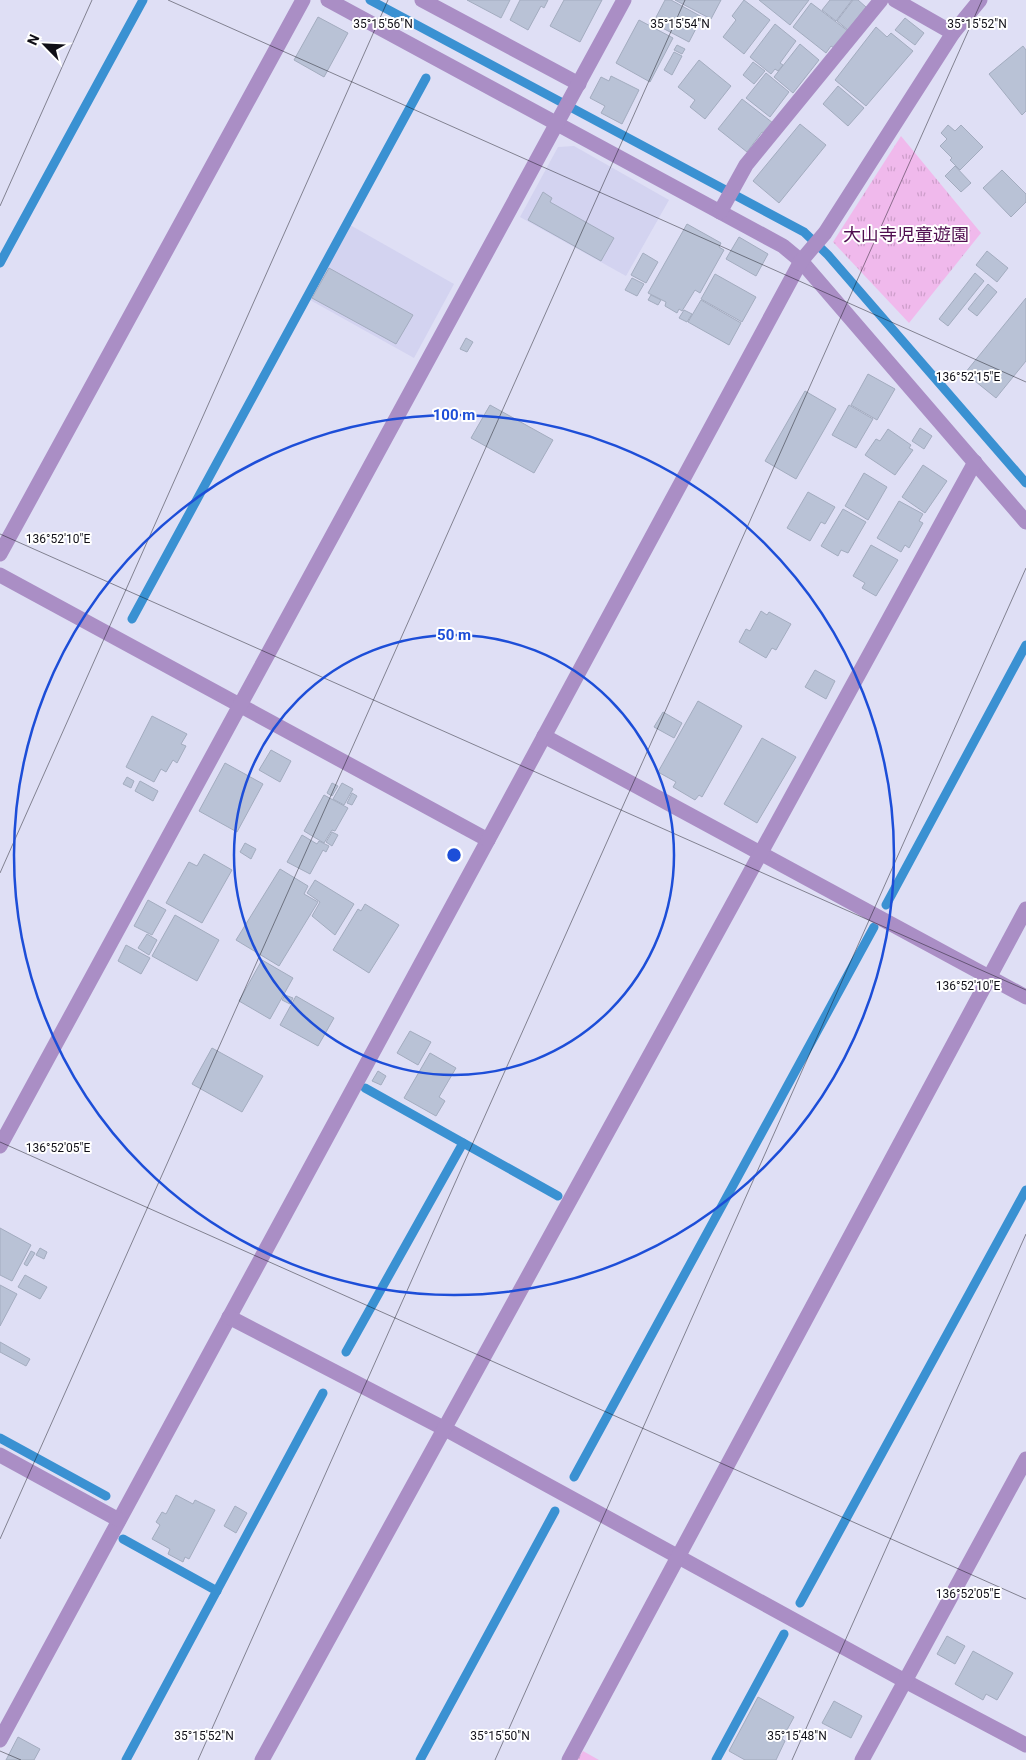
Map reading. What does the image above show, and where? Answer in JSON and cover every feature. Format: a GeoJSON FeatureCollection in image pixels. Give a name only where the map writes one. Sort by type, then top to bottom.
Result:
{"type":"FeatureCollection","features":[{"type":"Feature","properties":{"kind":"street"},"geometry":{"type":"LineString","coordinates":[[0,554],[303,0]]}},
{"type":"Feature","properties":{"kind":"street"},"geometry":{"type":"LineString","coordinates":[[328,0],[560,119],[723,207],[783,246],[805,256],[1026,522]]}},
{"type":"Feature","properties":{"kind":"street"},"geometry":{"type":"LineString","coordinates":[[422,0],[576,90]]}},
{"type":"Feature","properties":{"kind":"street"},"geometry":{"type":"LineString","coordinates":[[0,1146],[624,0]]}},
{"type":"Feature","properties":{"kind":"street"},"geometry":{"type":"LineString","coordinates":[[723,207],[746,165],[881,0]]}},
{"type":"Feature","properties":{"kind":"street"},"geometry":{"type":"LineString","coordinates":[[895,0],[953,33]]}},
{"type":"Feature","properties":{"kind":"street"},"geometry":{"type":"LineString","coordinates":[[0,1740],[805,256],[825,233],[953,33],[980,0]]}},
{"type":"Feature","properties":{"kind":"street"},"geometry":{"type":"LineString","coordinates":[[262,1760],[447,1430],[758,853],[975,462]]}},
{"type":"Feature","properties":{"kind":"street"},"geometry":{"type":"LineString","coordinates":[[0,575],[488,840]]}},
{"type":"Feature","properties":{"kind":"street"},"geometry":{"type":"LineString","coordinates":[[544,736],[1026,998]]}},
{"type":"Feature","properties":{"kind":"street"},"geometry":{"type":"LineString","coordinates":[[569,1760],[1026,909]]}},
{"type":"Feature","properties":{"kind":"street"},"geometry":{"type":"LineString","coordinates":[[229,1317],[447,1430],[905,1681],[1026,1745]]}},
{"type":"Feature","properties":{"kind":"street"},"geometry":{"type":"LineString","coordinates":[[0,1455],[119,1520]]}},
{"type":"Feature","properties":{"kind":"street"},"geometry":{"type":"LineString","coordinates":[[862,1760],[1026,1459]]}},
{"type":"Feature","properties":{"kind":"shaded area"},"geometry":{"type":"Polygon","coordinates":[[[574,146],[669,200],[626,276],[520,217],[558,147],[574,146]]]}},
{"type":"Feature","properties":{"kind":"shaded area"},"geometry":{"type":"Polygon","coordinates":[[[350,225],[454,284],[414,358],[310,300],[350,225]]]}},
{"type":"Feature","properties":{"kind":"green space","name":"大山寺児童遊園"},"geometry":{"type":"Polygon","coordinates":[[[901,136],[981,233],[909,323],[833,242],[901,136]]]}},
{"type":"Feature","properties":{"kind":"green space"},"geometry":{"type":"Polygon","coordinates":[[[583,1751],[599,1760],[577,1760],[583,1751]]]}},
{"type":"Feature","properties":{"kind":"building"},"geometry":{"type":"Polygon","coordinates":[[[467,0],[510,0],[501,18],[467,0]]]}},
{"type":"Feature","properties":{"kind":"building"},"geometry":{"type":"Polygon","coordinates":[[[520,0],[548,0],[544,8],[541,6],[528,30],[510,20],[520,0]]]}},
{"type":"Feature","properties":{"kind":"building"},"geometry":{"type":"Polygon","coordinates":[[[564,0],[602,0],[580,42],[550,26],[564,0]]]}},
{"type":"Feature","properties":{"kind":"building"},"geometry":{"type":"Polygon","coordinates":[[[665,0],[671,0],[702,17],[689,42],[653,23],[665,0]]]}},
{"type":"Feature","properties":{"kind":"building"},"geometry":{"type":"Polygon","coordinates":[[[675,0],[721,0],[711,19],[675,0]]]}},
{"type":"Feature","properties":{"kind":"building"},"geometry":{"type":"Polygon","coordinates":[[[744,0],[770,20],[744,54],[723,37],[736,20],[732,16],[744,0]]]}},
{"type":"Feature","properties":{"kind":"building"},"geometry":{"type":"Polygon","coordinates":[[[759,0],[809,0],[790,25],[759,0]]]}},
{"type":"Feature","properties":{"kind":"building"},"geometry":{"type":"Polygon","coordinates":[[[830,0],[852,0],[836,21],[822,10],[830,0]]]}},
{"type":"Feature","properties":{"kind":"building"},"geometry":{"type":"Polygon","coordinates":[[[853,0],[858,0],[866,7],[848,30],[837,21],[853,0]]]}},
{"type":"Feature","properties":{"kind":"building"},"geometry":{"type":"Polygon","coordinates":[[[811,3],[848,31],[834,48],[831,46],[826,53],[793,27],[811,3]]]}},
{"type":"Feature","properties":{"kind":"building"},"geometry":{"type":"Polygon","coordinates":[[[318,17],[348,33],[324,77],[294,60],[318,17]]]}},
{"type":"Feature","properties":{"kind":"building"},"geometry":{"type":"Polygon","coordinates":[[[905,18],[924,33],[915,45],[895,30],[905,18]]]}},
{"type":"Feature","properties":{"kind":"building"},"geometry":{"type":"Polygon","coordinates":[[[639,20],[673,38],[650,82],[616,63],[639,20]]]}},
{"type":"Feature","properties":{"kind":"building"},"geometry":{"type":"Polygon","coordinates":[[[775,24],[796,41],[780,63],[783,65],[778,71],[775,69],[771,74],[750,57],[775,24]]]}},
{"type":"Feature","properties":{"kind":"building"},"geometry":{"type":"Polygon","coordinates":[[[876,27],[887,37],[891,33],[913,51],[866,106],[835,80],[876,27]]]}},
{"type":"Feature","properties":{"kind":"building"},"geometry":{"type":"Polygon","coordinates":[[[800,44],[819,60],[793,93],[774,77],[800,44]]]}},
{"type":"Feature","properties":{"kind":"building"},"geometry":{"type":"Polygon","coordinates":[[[677,45],[685,49],[682,54],[674,50],[677,45]]]}},
{"type":"Feature","properties":{"kind":"building"},"geometry":{"type":"Polygon","coordinates":[[[1023,46],[1026,50],[1026,111],[1022,115],[989,74],[1023,46]]]}},
{"type":"Feature","properties":{"kind":"building"},"geometry":{"type":"Polygon","coordinates":[[[674,52],[682,56],[672,75],[664,70],[674,52]]]}},
{"type":"Feature","properties":{"kind":"building"},"geometry":{"type":"Polygon","coordinates":[[[699,60],[731,86],[705,119],[690,107],[695,100],[678,87],[699,60]]]}},
{"type":"Feature","properties":{"kind":"building"},"geometry":{"type":"Polygon","coordinates":[[[753,62],[765,71],[754,84],[743,75],[753,62]]]}},
{"type":"Feature","properties":{"kind":"building"},"geometry":{"type":"Polygon","coordinates":[[[766,73],[789,92],[770,117],[746,98],[766,73]]]}},
{"type":"Feature","properties":{"kind":"building"},"geometry":{"type":"Polygon","coordinates":[[[611,76],[639,90],[622,124],[601,113],[605,106],[590,98],[601,77],[609,81],[611,76]]]}},
{"type":"Feature","properties":{"kind":"building"},"geometry":{"type":"Polygon","coordinates":[[[838,86],[864,108],[848,126],[823,104],[838,86]]]}},
{"type":"Feature","properties":{"kind":"building"},"geometry":{"type":"Polygon","coordinates":[[[742,99],[773,123],[764,133],[762,132],[747,152],[718,129],[742,99]]]}},
{"type":"Feature","properties":{"kind":"building"},"geometry":{"type":"Polygon","coordinates":[[[800,124],[826,145],[779,203],[753,181],[800,124]]]}},
{"type":"Feature","properties":{"kind":"building"},"geometry":{"type":"Polygon","coordinates":[[[948,125],[955,131],[961,125],[983,147],[960,170],[950,160],[952,158],[940,146],[947,139],[941,133],[948,125]]]}},
{"type":"Feature","properties":{"kind":"building"},"geometry":{"type":"Polygon","coordinates":[[[955,166],[971,183],[961,192],[945,176],[955,166]]]}},
{"type":"Feature","properties":{"kind":"building"},"geometry":{"type":"Polygon","coordinates":[[[1002,170],[1026,194],[1026,202],[1011,217],[983,188],[1002,170]]]}},
{"type":"Feature","properties":{"kind":"building"},"geometry":{"type":"Polygon","coordinates":[[[543,192],[552,198],[550,202],[614,238],[601,261],[528,220],[543,192]]]}},
{"type":"Feature","properties":{"kind":"building"},"geometry":{"type":"Polygon","coordinates":[[[687,224],[721,243],[719,247],[724,250],[700,293],[695,290],[682,311],[679,309],[677,313],[665,306],[666,302],[648,293],[687,224]]]}},
{"type":"Feature","properties":{"kind":"building"},"geometry":{"type":"Polygon","coordinates":[[[739,237],[768,254],[756,276],[726,259],[739,237]]]}},
{"type":"Feature","properties":{"kind":"building"},"geometry":{"type":"Polygon","coordinates":[[[987,251],[1008,268],[997,282],[976,265],[987,251]]]}},
{"type":"Feature","properties":{"kind":"building"},"geometry":{"type":"Polygon","coordinates":[[[643,253],[658,262],[646,283],[631,275],[643,253]]]}},
{"type":"Feature","properties":{"kind":"building"},"geometry":{"type":"Polygon","coordinates":[[[329,268],[413,315],[396,344],[312,298],[329,268]]]}},
{"type":"Feature","properties":{"kind":"building"},"geometry":{"type":"Polygon","coordinates":[[[975,273],[984,281],[948,326],[939,319],[975,273]]]}},
{"type":"Feature","properties":{"kind":"building"},"geometry":{"type":"Polygon","coordinates":[[[715,274],[756,297],[742,322],[701,299],[715,274]]]}},
{"type":"Feature","properties":{"kind":"building"},"geometry":{"type":"Polygon","coordinates":[[[632,278],[644,284],[637,296],[625,290],[632,278]]]}},
{"type":"Feature","properties":{"kind":"building"},"geometry":{"type":"Polygon","coordinates":[[[988,284],[997,292],[977,316],[968,309],[988,284]]]}},
{"type":"Feature","properties":{"kind":"building"},"geometry":{"type":"Polygon","coordinates":[[[651,295],[661,300],[658,305],[648,300],[651,295]]]}},
{"type":"Feature","properties":{"kind":"building"},"geometry":{"type":"Polygon","coordinates":[[[1026,298],[1026,361],[996,398],[965,373],[1026,298]]]}},
{"type":"Feature","properties":{"kind":"building"},"geometry":{"type":"Polygon","coordinates":[[[701,300],[741,323],[729,345],[688,322],[701,300]]]}},
{"type":"Feature","properties":{"kind":"building"},"geometry":{"type":"Polygon","coordinates":[[[684,310],[692,314],[687,322],[679,318],[684,310]]]}},
{"type":"Feature","properties":{"kind":"building"},"geometry":{"type":"Polygon","coordinates":[[[466,338],[473,342],[467,352],[460,349],[466,338]]]}},
{"type":"Feature","properties":{"kind":"building"},"geometry":{"type":"Polygon","coordinates":[[[868,374],[895,389],[877,420],[851,405],[868,374]]]}},
{"type":"Feature","properties":{"kind":"building"},"geometry":{"type":"Polygon","coordinates":[[[805,391],[836,409],[796,479],[765,461],[805,391]]]}},
{"type":"Feature","properties":{"kind":"building"},"geometry":{"type":"Polygon","coordinates":[[[490,405],[553,440],[534,473],[471,438],[490,405]]]}},
{"type":"Feature","properties":{"kind":"building"},"geometry":{"type":"Polygon","coordinates":[[[849,405],[873,419],[856,448],[832,435],[849,405]]]}},
{"type":"Feature","properties":{"kind":"building"},"geometry":{"type":"Polygon","coordinates":[[[920,428],[932,436],[924,449],[912,441],[920,428]]]}},
{"type":"Feature","properties":{"kind":"building"},"geometry":{"type":"Polygon","coordinates":[[[888,429],[911,445],[909,448],[913,450],[895,475],[865,455],[876,439],[880,441],[888,429]]]}},
{"type":"Feature","properties":{"kind":"building"},"geometry":{"type":"Polygon","coordinates":[[[923,465],[947,481],[925,513],[902,497],[923,465]]]}},
{"type":"Feature","properties":{"kind":"building"},"geometry":{"type":"Polygon","coordinates":[[[864,473],[887,487],[868,520],[845,506],[864,473]]]}},
{"type":"Feature","properties":{"kind":"building"},"geometry":{"type":"Polygon","coordinates":[[[808,492],[835,507],[825,524],[821,522],[810,541],[787,528],[808,492]]]}},
{"type":"Feature","properties":{"kind":"building"},"geometry":{"type":"Polygon","coordinates":[[[899,501],[923,514],[919,521],[923,523],[909,548],[905,545],[901,552],[877,538],[899,501]]]}},
{"type":"Feature","properties":{"kind":"building"},"geometry":{"type":"Polygon","coordinates":[[[843,509],[866,522],[848,553],[841,550],[838,556],[821,546],[843,509]]]}},
{"type":"Feature","properties":{"kind":"building"},"geometry":{"type":"Polygon","coordinates":[[[871,545],[898,560],[876,596],[862,588],[865,583],[853,576],[871,545]]]}},
{"type":"Feature","properties":{"kind":"building"},"geometry":{"type":"Polygon","coordinates":[[[761,611],[767,615],[769,612],[791,624],[776,650],[772,648],[766,658],[739,642],[746,629],[750,631],[761,611]]]}},
{"type":"Feature","properties":{"kind":"building"},"geometry":{"type":"Polygon","coordinates":[[[815,670],[835,681],[826,699],[805,687],[815,670]]]}},
{"type":"Feature","properties":{"kind":"building"},"geometry":{"type":"Polygon","coordinates":[[[698,701],[742,726],[702,797],[699,795],[695,800],[673,787],[676,782],[658,772],[698,701]]]}},
{"type":"Feature","properties":{"kind":"building"},"geometry":{"type":"Polygon","coordinates":[[[663,712],[682,723],[674,738],[654,727],[663,712]]]}},
{"type":"Feature","properties":{"kind":"building"},"geometry":{"type":"Polygon","coordinates":[[[152,716],[187,734],[181,744],[186,746],[177,763],[173,760],[166,772],[161,769],[154,782],[126,767],[152,716]]]}},
{"type":"Feature","properties":{"kind":"building"},"geometry":{"type":"Polygon","coordinates":[[[762,738],[796,757],[757,823],[724,804],[762,738]]]}},
{"type":"Feature","properties":{"kind":"building"},"geometry":{"type":"Polygon","coordinates":[[[271,750],[291,761],[280,782],[259,770],[271,750]]]}},
{"type":"Feature","properties":{"kind":"building"},"geometry":{"type":"Polygon","coordinates":[[[225,763],[263,784],[237,832],[199,811],[225,763]]]}},
{"type":"Feature","properties":{"kind":"building"},"geometry":{"type":"Polygon","coordinates":[[[127,777],[134,781],[131,788],[123,784],[127,777]]]}},
{"type":"Feature","properties":{"kind":"building"},"geometry":{"type":"Polygon","coordinates":[[[140,781],[158,791],[153,801],[135,791],[140,781]]]}},
{"type":"Feature","properties":{"kind":"building"},"geometry":{"type":"Polygon","coordinates":[[[332,783],[338,786],[332,796],[327,793],[332,783]]]}},
{"type":"Feature","properties":{"kind":"building"},"geometry":{"type":"Polygon","coordinates":[[[342,783],[353,789],[344,805],[333,799],[342,783]]]}},
{"type":"Feature","properties":{"kind":"building"},"geometry":{"type":"Polygon","coordinates":[[[352,793],[357,796],[352,805],[347,803],[352,793]]]}},
{"type":"Feature","properties":{"kind":"building"},"geometry":{"type":"Polygon","coordinates":[[[324,795],[348,808],[335,831],[332,830],[324,843],[304,831],[324,795]]]}},
{"type":"Feature","properties":{"kind":"building"},"geometry":{"type":"Polygon","coordinates":[[[332,832],[338,835],[332,846],[326,842],[332,832]]]}},
{"type":"Feature","properties":{"kind":"building"},"geometry":{"type":"Polygon","coordinates":[[[302,835],[317,844],[319,841],[329,846],[326,852],[323,850],[310,874],[287,862],[302,835]]]}},
{"type":"Feature","properties":{"kind":"building"},"geometry":{"type":"Polygon","coordinates":[[[245,843],[256,849],[251,859],[240,852],[245,843]]]}},
{"type":"Feature","properties":{"kind":"building"},"geometry":{"type":"Polygon","coordinates":[[[204,854],[232,870],[202,923],[166,903],[189,862],[197,866],[204,854]]]}},
{"type":"Feature","properties":{"kind":"building"},"geometry":{"type":"Polygon","coordinates":[[[280,869],[308,886],[304,894],[318,902],[279,966],[236,940],[280,869]]]}},
{"type":"Feature","properties":{"kind":"building"},"geometry":{"type":"Polygon","coordinates":[[[315,880],[354,904],[335,935],[312,916],[320,902],[307,893],[315,880]]]}},
{"type":"Feature","properties":{"kind":"building"},"geometry":{"type":"Polygon","coordinates":[[[148,900],[166,910],[152,935],[134,926],[148,900]]]}},
{"type":"Feature","properties":{"kind":"building"},"geometry":{"type":"Polygon","coordinates":[[[365,904],[399,925],[369,973],[333,950],[358,909],[361,911],[365,904]]]}},
{"type":"Feature","properties":{"kind":"building"},"geometry":{"type":"Polygon","coordinates":[[[175,915],[219,940],[197,981],[152,956],[175,915]]]}},
{"type":"Feature","properties":{"kind":"building"},"geometry":{"type":"Polygon","coordinates":[[[147,934],[157,940],[149,955],[138,948],[147,934]]]}},
{"type":"Feature","properties":{"kind":"building"},"geometry":{"type":"Polygon","coordinates":[[[126,945],[150,958],[141,974],[118,961],[126,945]]]}},
{"type":"Feature","properties":{"kind":"building"},"geometry":{"type":"Polygon","coordinates":[[[262,960],[293,978],[270,1019],[239,1001],[262,960]]]}},
{"type":"Feature","properties":{"kind":"building"},"geometry":{"type":"Polygon","coordinates":[[[285,995],[293,998],[290,1004],[282,1000],[285,995]]]}},
{"type":"Feature","properties":{"kind":"building"},"geometry":{"type":"Polygon","coordinates":[[[296,996],[334,1018],[318,1046],[280,1025],[296,996]]]}},
{"type":"Feature","properties":{"kind":"building"},"geometry":{"type":"Polygon","coordinates":[[[410,1031],[431,1042],[418,1065],[397,1053],[410,1031]]]}},
{"type":"Feature","properties":{"kind":"building"},"geometry":{"type":"Polygon","coordinates":[[[212,1048],[263,1076],[242,1112],[192,1084],[212,1048]]]}},
{"type":"Feature","properties":{"kind":"building"},"geometry":{"type":"Polygon","coordinates":[[[430,1053],[456,1068],[439,1097],[445,1101],[436,1116],[404,1098],[430,1053]]]}},
{"type":"Feature","properties":{"kind":"building"},"geometry":{"type":"Polygon","coordinates":[[[378,1071],[386,1076],[381,1085],[372,1081],[378,1071]]]}},
{"type":"Feature","properties":{"kind":"building"},"geometry":{"type":"Polygon","coordinates":[[[0,1228],[31,1245],[12,1281],[0,1275],[0,1228]]]}},
{"type":"Feature","properties":{"kind":"building"},"geometry":{"type":"Polygon","coordinates":[[[40,1248],[47,1252],[44,1259],[36,1255],[40,1248]]]}},
{"type":"Feature","properties":{"kind":"building"},"geometry":{"type":"Polygon","coordinates":[[[31,1251],[35,1253],[27,1266],[24,1264],[31,1251]]]}},
{"type":"Feature","properties":{"kind":"building"},"geometry":{"type":"Polygon","coordinates":[[[25,1275],[47,1287],[40,1299],[18,1287],[25,1275]]]}},
{"type":"Feature","properties":{"kind":"building"},"geometry":{"type":"Polygon","coordinates":[[[0,1285],[17,1294],[0,1326],[0,1285]]]}},
{"type":"Feature","properties":{"kind":"building"},"geometry":{"type":"Polygon","coordinates":[[[0,1342],[30,1359],[26,1366],[0,1352],[0,1342]]]}},
{"type":"Feature","properties":{"kind":"building"},"geometry":{"type":"Polygon","coordinates":[[[176,1495],[193,1504],[195,1500],[215,1510],[189,1559],[185,1557],[183,1562],[168,1554],[170,1549],[152,1539],[160,1525],[156,1522],[162,1512],[166,1514],[176,1495]]]}},
{"type":"Feature","properties":{"kind":"building"},"geometry":{"type":"Polygon","coordinates":[[[235,1506],[247,1513],[236,1533],[224,1526],[235,1506]]]}},
{"type":"Feature","properties":{"kind":"building"},"geometry":{"type":"Polygon","coordinates":[[[947,1636],[965,1646],[955,1664],[937,1654],[947,1636]]]}},
{"type":"Feature","properties":{"kind":"building"},"geometry":{"type":"Polygon","coordinates":[[[973,1651],[1013,1673],[997,1700],[986,1694],[983,1700],[955,1684],[973,1651]]]}},
{"type":"Feature","properties":{"kind":"building"},"geometry":{"type":"Polygon","coordinates":[[[758,1697],[794,1717],[782,1739],[785,1741],[776,1760],[745,1760],[729,1751],[758,1697]]]}},
{"type":"Feature","properties":{"kind":"building"},"geometry":{"type":"Polygon","coordinates":[[[834,1701],[862,1716],[851,1738],[822,1723],[834,1701]]]}},
{"type":"Feature","properties":{"kind":"building"},"geometry":{"type":"Polygon","coordinates":[[[18,1737],[40,1749],[34,1760],[6,1760],[18,1737]]]}},
{"type":"Feature","properties":{"kind":"waterway"},"geometry":{"type":"LineString","coordinates":[[0,263],[143,0]]}},
{"type":"Feature","properties":{"kind":"waterway"},"geometry":{"type":"LineString","coordinates":[[370,0],[804,232],[828,255],[1026,483]]}},
{"type":"Feature","properties":{"kind":"waterway"},"geometry":{"type":"LineString","coordinates":[[132,619],[426,78]]}},
{"type":"Feature","properties":{"kind":"waterway"},"geometry":{"type":"LineString","coordinates":[[886,905],[1026,645]]}},
{"type":"Feature","properties":{"kind":"waterway"},"geometry":{"type":"LineString","coordinates":[[574,1477],[874,927]]}},
{"type":"Feature","properties":{"kind":"waterway"},"geometry":{"type":"LineString","coordinates":[[365,1088],[558,1196]]}},
{"type":"Feature","properties":{"kind":"waterway"},"geometry":{"type":"LineString","coordinates":[[346,1352],[463,1143]]}},
{"type":"Feature","properties":{"kind":"waterway"},"geometry":{"type":"LineString","coordinates":[[800,1603],[1026,1190]]}},
{"type":"Feature","properties":{"kind":"waterway"},"geometry":{"type":"LineString","coordinates":[[126,1760],[323,1393]]}},
{"type":"Feature","properties":{"kind":"waterway"},"geometry":{"type":"LineString","coordinates":[[0,1438],[106,1496]]}},
{"type":"Feature","properties":{"kind":"waterway"},"geometry":{"type":"LineString","coordinates":[[420,1760],[555,1511]]}},
{"type":"Feature","properties":{"kind":"waterway"},"geometry":{"type":"LineString","coordinates":[[123,1539],[217,1591]]}},
{"type":"Feature","properties":{"kind":"waterway"},"geometry":{"type":"LineString","coordinates":[[716,1760],[784,1634]]}}]}
